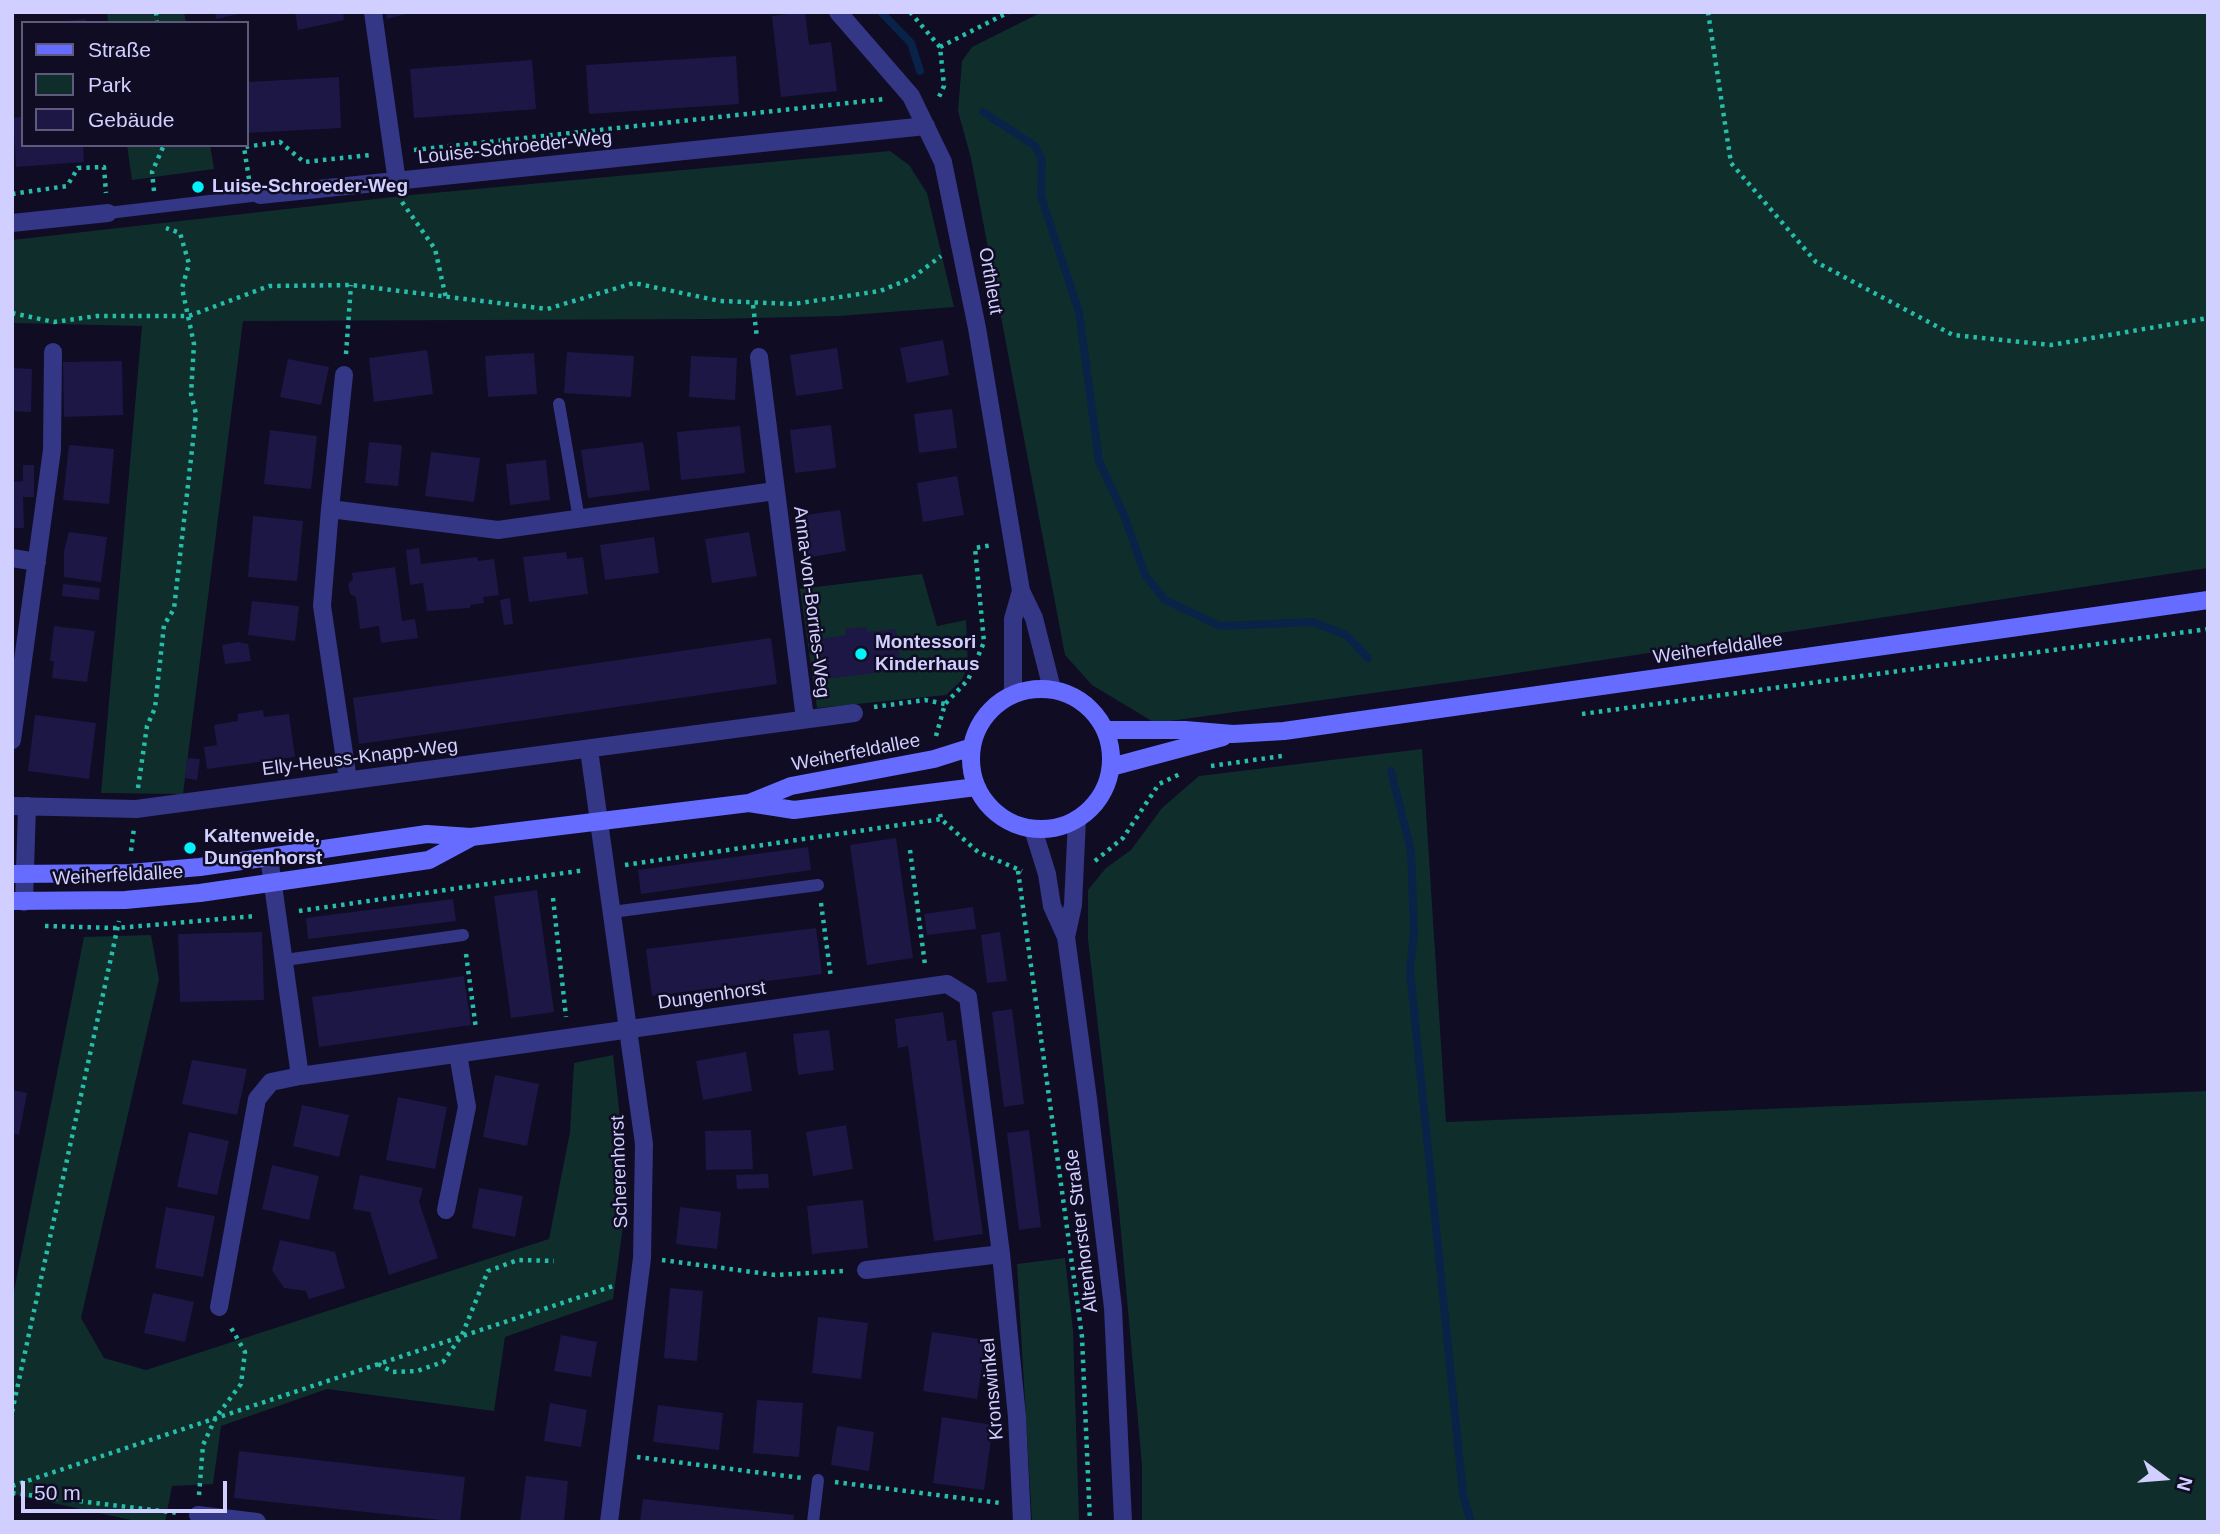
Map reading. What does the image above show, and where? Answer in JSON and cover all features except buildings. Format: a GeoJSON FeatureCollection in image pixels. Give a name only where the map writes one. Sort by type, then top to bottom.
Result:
{"type":"FeatureCollection","features":[{"type":"Feature","properties":{"kind":"main road","name":"Weiherfeldallee"},"geometry":{"type":"LineString","coordinates":[[1105,730],[1233,734],[1284,731],[2208,600]]}},
{"type":"Feature","properties":{"kind":"main road"},"geometry":{"type":"LineString","coordinates":[[1032,689],[1052,689],[1074,696],[1093,710],[1105,730],[1111,767],[1105,788],[1094,806],[1077,819],[1056,828],[1032,829],[999,815],[986,803],[976,787],[971,767],[972,747],[979,725],[993,707],[1013,694],[1032,689]]}},
{"type":"Feature","properties":{"kind":"main road","name":"Weiherfeldallee"},"geometry":{"type":"LineString","coordinates":[[1111,767],[1233,734]]}},
{"type":"Feature","properties":{"kind":"main road","name":"Weiherfeldallee"},"geometry":{"type":"LineString","coordinates":[[19,875],[130,873],[269,857],[427,834],[471,838],[749,803],[792,786],[934,759],[972,747]]}},
{"type":"Feature","properties":{"kind":"main road","name":"Weiherfeldallee"},"geometry":{"type":"LineString","coordinates":[[749,803],[794,810],[976,787]]}},
{"type":"Feature","properties":{"kind":"main road","name":"Weiherfeldallee"},"geometry":{"type":"LineString","coordinates":[[18,902],[125,900],[429,860],[471,838]]}},
{"type":"Feature","properties":{"kind":"street"},"geometry":{"type":"LineString","coordinates":[[373,12],[397,182]]}},
{"type":"Feature","properties":{"kind":"street","name":"Orthleut"},"geometry":{"type":"LineString","coordinates":[[838,12],[911,96],[943,162],[961,240],[1021,591],[1034,618],[1052,689]]}},
{"type":"Feature","properties":{"kind":"street","name":"Louise-Schroeder-Weg"},"geometry":{"type":"LineString","coordinates":[[256,196],[926,125]]}},
{"type":"Feature","properties":{"kind":"street"},"geometry":{"type":"LineString","coordinates":[[12,223],[108,213]]}},
{"type":"Feature","properties":{"kind":"street"},"geometry":{"type":"LineString","coordinates":[[12,740],[52,450],[53,352]]}},
{"type":"Feature","properties":{"kind":"street","name":"Anna-von-Borries-Weg"},"geometry":{"type":"LineString","coordinates":[[759,357],[805,719]]}},
{"type":"Feature","properties":{"kind":"street"},"geometry":{"type":"LineString","coordinates":[[344,374],[322,606],[348,780]]}},
{"type":"Feature","properties":{"kind":"street","name":"Anna-von-Borries-Weg"},"geometry":{"type":"LineString","coordinates":[[330,509],[498,530],[775,491]]}},
{"type":"Feature","properties":{"kind":"street"},"geometry":{"type":"LineString","coordinates":[[12,558],[37,562]]}},
{"type":"Feature","properties":{"kind":"street","name":"Orthleut"},"geometry":{"type":"LineString","coordinates":[[1013,694],[1013,619],[1021,591]]}},
{"type":"Feature","properties":{"kind":"street","name":"Elly-Heuss-Knapp-Weg"},"geometry":{"type":"LineString","coordinates":[[19,806],[135,809],[854,713]]}},
{"type":"Feature","properties":{"kind":"street"},"geometry":{"type":"LineString","coordinates":[[589,750],[599,822]]}},
{"type":"Feature","properties":{"kind":"street"},"geometry":{"type":"LineString","coordinates":[[18,902],[19,806]]}},
{"type":"Feature","properties":{"kind":"street","name":"Altenhorster Straße"},"geometry":{"type":"LineString","coordinates":[[1066,937],[1073,905],[1077,819]]}},
{"type":"Feature","properties":{"kind":"street","name":"Scherenhorst"},"geometry":{"type":"LineString","coordinates":[[599,822],[645,1144],[646,1199],[640,1277],[609,1522]]}},
{"type":"Feature","properties":{"kind":"street","name":"Altenhorster Straße"},"geometry":{"type":"LineString","coordinates":[[1032,829],[1047,874],[1052,906],[1066,937],[1113,1308],[1123,1522]]}},
{"type":"Feature","properties":{"kind":"street"},"geometry":{"type":"LineString","coordinates":[[269,857],[300,1076]]}},
{"type":"Feature","properties":{"kind":"street","name":"Dungenhorst"},"geometry":{"type":"LineString","coordinates":[[219,1307],[257,1099],[271,1082],[928,986],[947,984],[968,997]]}},
{"type":"Feature","properties":{"kind":"street","name":"Kronswinkel"},"geometry":{"type":"LineString","coordinates":[[968,997],[1001,1254],[1017,1417],[1022,1514]]}},
{"type":"Feature","properties":{"kind":"street"},"geometry":{"type":"LineString","coordinates":[[446,1210],[467,1107],[458,1054]]}},
{"type":"Feature","properties":{"kind":"street"},"geometry":{"type":"LineString","coordinates":[[866,1270],[1001,1254]]}},
{"type":"Feature","properties":{"kind":"street"},"geometry":{"type":"LineString","coordinates":[[198,1515],[257,1522]]}},
{"type":"Feature","properties":{"kind":"lane","name":"Louise-Schroeder-Weg"},"geometry":{"type":"LineString","coordinates":[[108,213],[256,196]]}},
{"type":"Feature","properties":{"kind":"lane"},"geometry":{"type":"LineString","coordinates":[[559,404],[579,519]]}},
{"type":"Feature","properties":{"kind":"lane"},"geometry":{"type":"LineString","coordinates":[[612,912],[818,885]]}},
{"type":"Feature","properties":{"kind":"lane"},"geometry":{"type":"LineString","coordinates":[[285,960],[463,935]]}},
{"type":"Feature","properties":{"kind":"lane"},"geometry":{"type":"LineString","coordinates":[[813,1522],[818,1480]]}},
{"type":"Feature","properties":{"kind":"path"},"geometry":{"type":"LineString","coordinates":[[910,12],[940,47],[944,86],[926,125]]}},
{"type":"Feature","properties":{"kind":"path"},"geometry":{"type":"LineString","coordinates":[[940,47],[1009,12]]}},
{"type":"Feature","properties":{"kind":"path"},"geometry":{"type":"LineString","coordinates":[[1708,12],[1731,163],[1816,262],[1954,335],[2051,345],[2208,318]]}},
{"type":"Feature","properties":{"kind":"path"},"geometry":{"type":"LineString","coordinates":[[248,146],[280,142],[304,162],[911,96]]}},
{"type":"Feature","properties":{"kind":"path"},"geometry":{"type":"LineString","coordinates":[[130,873],[146,726],[155,708],[164,625],[174,609],[196,414],[191,394],[194,344],[181,288],[189,264],[180,233],[163,227],[156,207],[152,172],[163,147]]}},
{"type":"Feature","properties":{"kind":"path"},"geometry":{"type":"LineString","coordinates":[[244,147],[256,196]]}},
{"type":"Feature","properties":{"kind":"path"},"geometry":{"type":"LineString","coordinates":[[12,194],[67,186],[78,169],[104,167],[108,213]]}},
{"type":"Feature","properties":{"kind":"path"},"geometry":{"type":"LineString","coordinates":[[397,182],[403,207],[435,248],[446,298]]}},
{"type":"Feature","properties":{"kind":"path"},"geometry":{"type":"LineString","coordinates":[[12,313],[54,322],[97,316],[189,316],[269,286],[351,285],[547,309],[634,283],[720,301],[753,305],[793,304],[880,291],[912,278],[961,240]]}},
{"type":"Feature","properties":{"kind":"path"},"geometry":{"type":"LineString","coordinates":[[344,374],[351,285]]}},
{"type":"Feature","properties":{"kind":"path"},"geometry":{"type":"LineString","coordinates":[[753,305],[759,357]]}},
{"type":"Feature","properties":{"kind":"path"},"geometry":{"type":"LineString","coordinates":[[854,713],[867,708],[925,700],[945,705],[968,680],[984,642],[975,548],[1014,541]]}},
{"type":"Feature","properties":{"kind":"path"},"geometry":{"type":"LineString","coordinates":[[1577,715],[2208,629]]}},
{"type":"Feature","properties":{"kind":"path"},"geometry":{"type":"LineString","coordinates":[[1204,766],[1292,755]]}},
{"type":"Feature","properties":{"kind":"path"},"geometry":{"type":"LineString","coordinates":[[1091,863],[1123,838],[1159,784],[1192,768]]}},
{"type":"Feature","properties":{"kind":"path"},"geometry":{"type":"LineString","coordinates":[[39,925],[117,928],[278,914],[941,819]]}},
{"type":"Feature","properties":{"kind":"path"},"geometry":{"type":"LineString","coordinates":[[910,850],[928,986]]}},
{"type":"Feature","properties":{"kind":"path"},"geometry":{"type":"LineString","coordinates":[[1018,871],[1082,1337],[1090,1522]]}},
{"type":"Feature","properties":{"kind":"path"},"geometry":{"type":"LineString","coordinates":[[818,885],[834,1000]]}},
{"type":"Feature","properties":{"kind":"path"},"geometry":{"type":"LineString","coordinates":[[553,898],[569,1038]]}},
{"type":"Feature","properties":{"kind":"path"},"geometry":{"type":"LineString","coordinates":[[12,1412],[125,900]]}},
{"type":"Feature","properties":{"kind":"path"},"geometry":{"type":"LineString","coordinates":[[463,935],[479,1051]]}},
{"type":"Feature","properties":{"kind":"path"},"geometry":{"type":"LineString","coordinates":[[642,1258],[775,1275],[866,1270]]}},
{"type":"Feature","properties":{"kind":"path"},"geometry":{"type":"LineString","coordinates":[[377,1363],[393,1373],[417,1371],[443,1362],[462,1335],[476,1293],[488,1270],[518,1260],[554,1261]]}},
{"type":"Feature","properties":{"kind":"path"},"geometry":{"type":"LineString","coordinates":[[12,1486],[640,1277]]}},
{"type":"Feature","properties":{"kind":"path"},"geometry":{"type":"LineString","coordinates":[[12,1493],[198,1515],[203,1445],[216,1416],[241,1384],[245,1352],[219,1307]]}},
{"type":"Feature","properties":{"kind":"path"},"geometry":{"type":"LineString","coordinates":[[617,1455],[818,1480],[1022,1514]]}},
{"type":"Feature","properties":{"kind":"green space"},"geometry":{"type":"Polygon","coordinates":[[[107,12],[184,12],[186,21],[108,21],[107,12]]]}},
{"type":"Feature","properties":{"kind":"green space"},"geometry":{"type":"Polygon","coordinates":[[[1042,12],[2208,12],[2208,568],[1497,676],[1155,723],[1092,685],[1065,655],[971,158],[958,111],[962,61],[972,47],[1042,12]]]}},
{"type":"Feature","properties":{"kind":"green space"},"geometry":{"type":"Polygon","coordinates":[[[127,147],[210,147],[214,169],[132,180],[127,147]]]}},
{"type":"Feature","properties":{"kind":"green space"},"geometry":{"type":"Polygon","coordinates":[[[890,151],[909,165],[927,193],[954,307],[839,316],[712,319],[243,321],[183,794],[101,793],[142,326],[12,323],[12,240],[411,195],[890,151]]]}},
{"type":"Feature","properties":{"kind":"green space"},"geometry":{"type":"Polygon","coordinates":[[[922,574],[937,626],[966,620],[968,667],[961,681],[946,695],[817,708],[800,589],[922,574]]]}},
{"type":"Feature","properties":{"kind":"green space"},"geometry":{"type":"Polygon","coordinates":[[[1422,749],[1446,1122],[2208,1091],[2208,1522],[1142,1522],[1142,1465],[1119,1210],[1088,939],[1088,890],[1106,868],[1131,850],[1162,808],[1199,776],[1422,749]]]}},
{"type":"Feature","properties":{"kind":"green space"},"geometry":{"type":"Polygon","coordinates":[[[151,935],[159,979],[81,1318],[104,1358],[146,1370],[549,1239],[570,1132],[574,1063],[613,1055],[628,1190],[613,1299],[505,1337],[494,1411],[327,1389],[221,1426],[213,1484],[172,1486],[165,1522],[140,1522],[12,1494],[12,1301],[84,937],[151,935]]]}},
{"type":"Feature","properties":{"kind":"green space"},"geometry":{"type":"Polygon","coordinates":[[[1065,1258],[1073,1331],[1079,1522],[1032,1522],[1017,1264],[1065,1258]]]}},
{"type":"Feature","properties":{"kind":"waterway"},"geometry":{"type":"LineString","coordinates":[[881,12],[911,43],[920,71]]}},
{"type":"Feature","properties":{"kind":"waterway"},"geometry":{"type":"LineString","coordinates":[[983,112],[1035,146],[1042,160],[1041,196],[1079,312],[1099,461],[1124,515],[1145,575],[1165,600],[1220,626],[1313,622],[1346,635],[1368,658]]}},
{"type":"Feature","properties":{"kind":"waterway"},"geometry":{"type":"LineString","coordinates":[[1391,771],[1411,851],[1414,932],[1410,971],[1463,1494],[1471,1522]]}},
{"type":"Feature","properties":{"kind":"place","name":"Luise-Schroeder-Weg"},"geometry":{"type":"Point","coordinates":[198,187]}},
{"type":"Feature","properties":{"kind":"place","name":"Montessori Kinderhaus"},"geometry":{"type":"Point","coordinates":[861,654]}},
{"type":"Feature","properties":{"kind":"place","name":"Kaltenweide, Dungenhorst"},"geometry":{"type":"Point","coordinates":[190,848]}}]}
